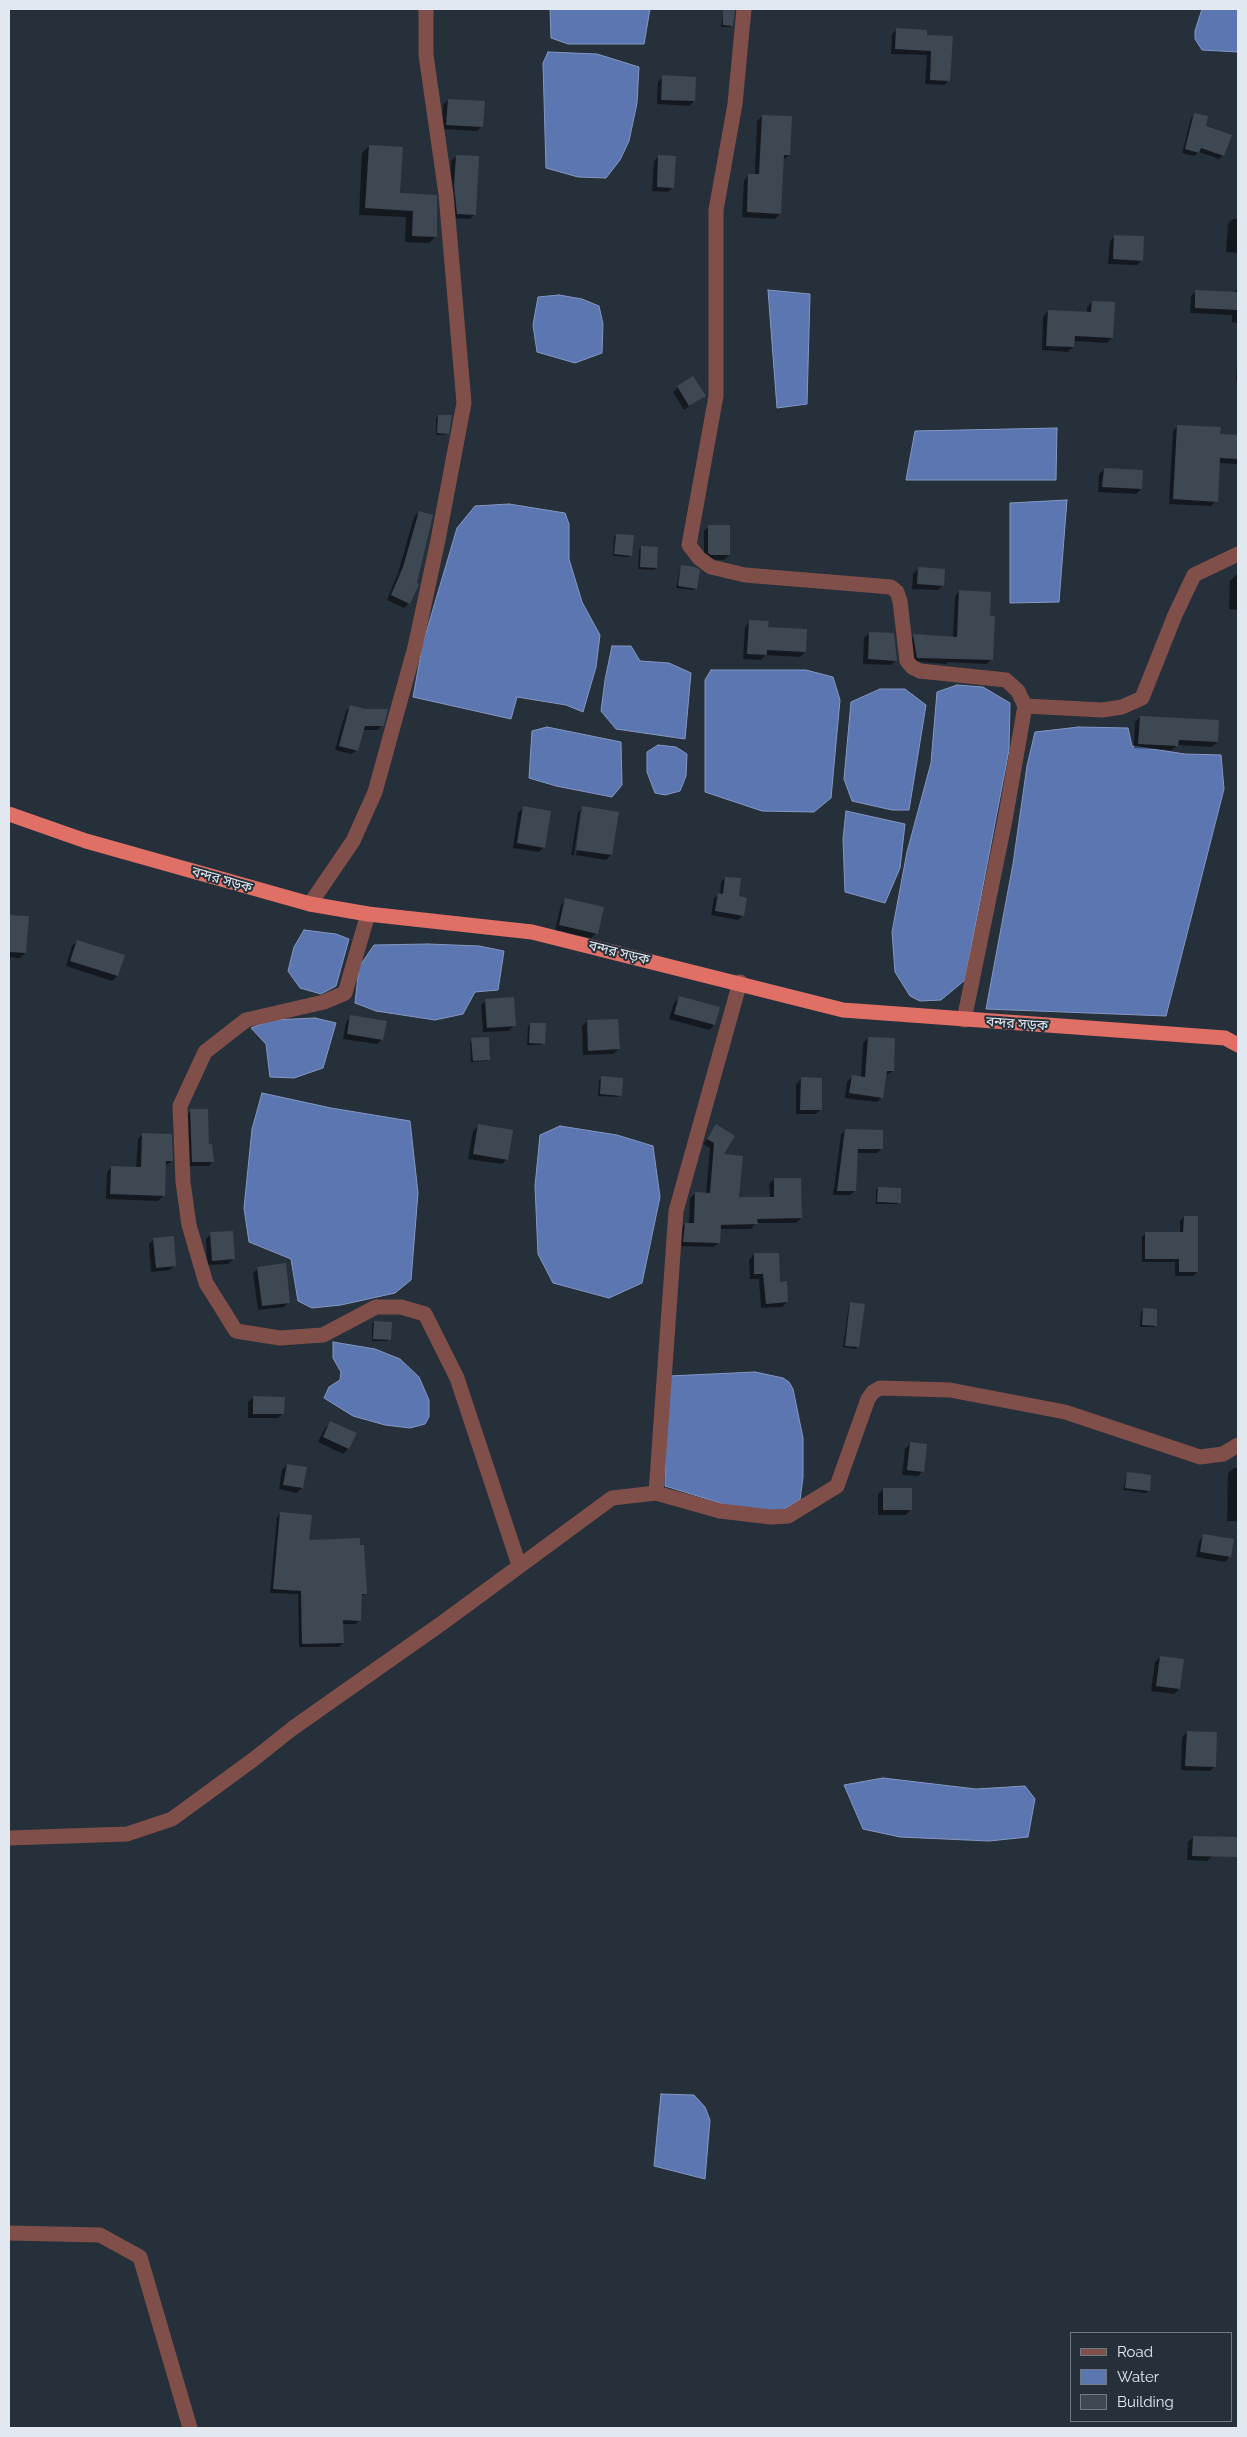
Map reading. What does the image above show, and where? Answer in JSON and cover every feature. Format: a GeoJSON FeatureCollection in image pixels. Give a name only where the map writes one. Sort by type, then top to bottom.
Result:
{"type":"FeatureCollection","features":[{"type":"Feature","properties":{"kind":"highway","name":"বন্দর সড়ক"},"geometry":{"type":"LineString","coordinates":[[9,814],[86,841],[310,904],[368,914],[532,932],[740,982],[843,1010],[1225,1038],[1238,1045]]}},
{"type":"Feature","properties":{"kind":"street"},"geometry":{"type":"LineString","coordinates":[[310,904],[353,841],[375,792],[415,647],[464,404],[446,194],[426,55],[426,9]]}},
{"type":"Feature","properties":{"kind":"street"},"geometry":{"type":"LineString","coordinates":[[744,9],[735,104],[716,210],[716,396],[689,545],[699,558],[711,567],[744,575],[891,587],[897,592],[900,601],[908,661],[912,667],[920,671],[1006,680],[1018,691],[1024,706],[1005,820],[964,1020]]}},
{"type":"Feature","properties":{"kind":"street"},"geometry":{"type":"LineString","coordinates":[[1024,706],[1102,710],[1122,707],[1142,698],[1175,615],[1194,575],[1238,554]]}},
{"type":"Feature","properties":{"kind":"street"},"geometry":{"type":"LineString","coordinates":[[368,914],[345,993],[324,1002],[246,1020],[205,1052],[180,1106],[183,1182],[189,1225],[206,1283],[236,1331],[280,1338],[322,1335],[376,1307],[401,1307],[425,1314],[457,1378],[520,1565]]}},
{"type":"Feature","properties":{"kind":"street"},"geometry":{"type":"LineString","coordinates":[[656,1493],[676,1211],[740,982]]}},
{"type":"Feature","properties":{"kind":"street"},"geometry":{"type":"LineString","coordinates":[[9,1838],[127,1834],[172,1819],[293,1728],[612,1498],[656,1493],[720,1511],[770,1517],[788,1516],[837,1486],[868,1399],[873,1392],[880,1388],[950,1390],[1065,1412],[1200,1457],[1223,1454],[1238,1446]]}},
{"type":"Feature","properties":{"kind":"street"},"geometry":{"type":"LineString","coordinates":[[9,2234],[100,2235],[140,2258],[190,2428]]}},
{"type":"Feature","properties":{"kind":"water"},"geometry":{"type":"Polygon","coordinates":[[[550,9],[650,9],[644,44],[568,44],[551,38],[550,9]]]}},
{"type":"Feature","properties":{"kind":"water"},"geometry":{"type":"Polygon","coordinates":[[[1202,9],[1238,9],[1238,52],[1202,50],[1195,39],[1195,31],[1202,9]]]}},
{"type":"Feature","properties":{"kind":"water"},"geometry":{"type":"Polygon","coordinates":[[[548,52],[597,54],[639,67],[637,103],[629,141],[620,160],[606,178],[578,177],[546,168],[543,63],[548,52]]]}},
{"type":"Feature","properties":{"kind":"water"},"geometry":{"type":"Polygon","coordinates":[[[768,290],[810,294],[807,404],[777,408],[768,290]]]}},
{"type":"Feature","properties":{"kind":"water"},"geometry":{"type":"Polygon","coordinates":[[[559,295],[582,299],[599,306],[603,324],[602,353],[575,363],[537,352],[533,325],[538,297],[559,295]]]}},
{"type":"Feature","properties":{"kind":"water"},"geometry":{"type":"Polygon","coordinates":[[[1057,428],[1056,480],[906,480],[915,431],[1057,428]]]}},
{"type":"Feature","properties":{"kind":"water"},"geometry":{"type":"Polygon","coordinates":[[[1067,500],[1059,602],[1010,603],[1010,503],[1067,500]]]}},
{"type":"Feature","properties":{"kind":"water"},"geometry":{"type":"Polygon","coordinates":[[[509,504],[565,513],[569,524],[569,559],[582,602],[600,635],[596,667],[583,712],[566,705],[517,697],[511,719],[413,697],[423,643],[457,528],[475,506],[509,504]]]}},
{"type":"Feature","properties":{"kind":"water"},"geometry":{"type":"Polygon","coordinates":[[[612,646],[631,646],[640,661],[669,663],[691,673],[685,739],[616,729],[601,711],[612,646]]]}},
{"type":"Feature","properties":{"kind":"water"},"geometry":{"type":"Polygon","coordinates":[[[711,670],[806,670],[833,677],[840,700],[831,798],[814,812],[762,811],[705,792],[705,680],[711,670]]]}},
{"type":"Feature","properties":{"kind":"water"},"geometry":{"type":"Polygon","coordinates":[[[957,685],[983,687],[1010,703],[1009,750],[965,980],[941,1000],[920,1001],[910,996],[895,972],[892,932],[907,852],[931,763],[937,692],[957,685]]]}},
{"type":"Feature","properties":{"kind":"water"},"geometry":{"type":"Polygon","coordinates":[[[880,689],[905,689],[926,705],[909,810],[892,810],[852,801],[844,779],[851,702],[880,689]]]}},
{"type":"Feature","properties":{"kind":"water"},"geometry":{"type":"Polygon","coordinates":[[[547,727],[621,742],[622,785],[612,797],[556,786],[529,778],[532,731],[547,727]]]}},
{"type":"Feature","properties":{"kind":"water"},"geometry":{"type":"Polygon","coordinates":[[[1079,727],[1128,728],[1132,746],[1185,754],[1221,755],[1224,789],[1166,1016],[986,1009],[1013,864],[1027,766],[1035,732],[1079,727]]]}},
{"type":"Feature","properties":{"kind":"water"},"geometry":{"type":"Polygon","coordinates":[[[658,745],[676,747],[687,754],[686,776],[680,791],[665,795],[655,793],[647,772],[647,752],[658,745]]]}},
{"type":"Feature","properties":{"kind":"water"},"geometry":{"type":"Polygon","coordinates":[[[846,811],[905,824],[900,868],[885,903],[845,892],[843,839],[846,811]]]}},
{"type":"Feature","properties":{"kind":"water"},"geometry":{"type":"Polygon","coordinates":[[[304,930],[336,934],[349,939],[336,986],[321,994],[300,988],[288,971],[294,947],[304,930]]]}},
{"type":"Feature","properties":{"kind":"water"},"geometry":{"type":"Polygon","coordinates":[[[428,944],[479,946],[504,951],[498,990],[475,992],[463,1014],[435,1020],[376,1011],[355,1003],[359,967],[374,945],[428,944]]]}},
{"type":"Feature","properties":{"kind":"water"},"geometry":{"type":"Polygon","coordinates":[[[315,1018],[336,1023],[323,1068],[294,1078],[270,1077],[266,1044],[251,1028],[272,1020],[315,1018]]]}},
{"type":"Feature","properties":{"kind":"water"},"geometry":{"type":"Polygon","coordinates":[[[262,1093],[331,1108],[410,1121],[418,1193],[411,1280],[395,1293],[341,1305],[312,1308],[298,1301],[291,1259],[249,1242],[244,1208],[252,1129],[262,1093]]]}},
{"type":"Feature","properties":{"kind":"water"},"geometry":{"type":"Polygon","coordinates":[[[560,1126],[617,1135],[653,1146],[660,1197],[642,1283],[609,1298],[553,1283],[538,1254],[535,1186],[540,1135],[560,1126]]]}},
{"type":"Feature","properties":{"kind":"water"},"geometry":{"type":"Polygon","coordinates":[[[333,1342],[375,1349],[400,1359],[419,1377],[429,1400],[429,1417],[425,1424],[410,1428],[385,1425],[353,1416],[324,1398],[329,1387],[340,1380],[341,1372],[333,1358],[333,1342]]]}},
{"type":"Feature","properties":{"kind":"water"},"geometry":{"type":"Polygon","coordinates":[[[755,1372],[783,1378],[789,1382],[793,1389],[803,1438],[803,1477],[800,1500],[781,1511],[746,1511],[665,1486],[667,1389],[669,1376],[755,1372]]]}},
{"type":"Feature","properties":{"kind":"water"},"geometry":{"type":"Polygon","coordinates":[[[883,1778],[976,1789],[1025,1786],[1035,1799],[1028,1837],[989,1841],[900,1837],[863,1829],[844,1785],[883,1778]]]}},
{"type":"Feature","properties":{"kind":"water"},"geometry":{"type":"Polygon","coordinates":[[[661,2094],[694,2095],[705,2107],[710,2120],[705,2179],[654,2166],[661,2094]]]}},
{"type":"Feature","properties":{"kind":"building"},"geometry":{"type":"Polygon","coordinates":[[[723,9],[735,9],[733,26],[723,25],[723,9]]]}},
{"type":"Feature","properties":{"kind":"building"},"geometry":{"type":"Polygon","coordinates":[[[896,28],[927,30],[927,35],[953,36],[950,81],[930,80],[931,51],[895,49],[896,28]]]}},
{"type":"Feature","properties":{"kind":"building"},"geometry":{"type":"Polygon","coordinates":[[[662,75],[696,77],[695,101],[661,100],[662,75]]]}},
{"type":"Feature","properties":{"kind":"building"},"geometry":{"type":"Polygon","coordinates":[[[448,99],[485,101],[483,127],[446,125],[448,99]]]}},
{"type":"Feature","properties":{"kind":"building"},"geometry":{"type":"Polygon","coordinates":[[[1194,113],[1208,116],[1206,126],[1232,135],[1224,156],[1201,148],[1199,153],[1185,149],[1194,113]]]}},
{"type":"Feature","properties":{"kind":"building"},"geometry":{"type":"Polygon","coordinates":[[[762,115],[792,116],[790,155],[784,155],[781,214],[747,212],[748,174],[759,174],[762,115]]]}},
{"type":"Feature","properties":{"kind":"building"},"geometry":{"type":"Polygon","coordinates":[[[369,145],[403,147],[400,193],[437,195],[437,237],[412,236],[413,211],[365,208],[369,145]]]}},
{"type":"Feature","properties":{"kind":"building"},"geometry":{"type":"Polygon","coordinates":[[[456,155],[479,156],[476,215],[457,214],[454,186],[456,155]]]}},
{"type":"Feature","properties":{"kind":"building"},"geometry":{"type":"Polygon","coordinates":[[[658,155],[676,156],[674,188],[657,187],[658,155]]]}},
{"type":"Feature","properties":{"kind":"building"},"geometry":{"type":"Polygon","coordinates":[[[1114,235],[1144,236],[1143,261],[1113,259],[1114,235]]]}},
{"type":"Feature","properties":{"kind":"building"},"geometry":{"type":"Polygon","coordinates":[[[1195,290],[1238,292],[1238,310],[1195,308],[1195,290]]]}},
{"type":"Feature","properties":{"kind":"building"},"geometry":{"type":"Polygon","coordinates":[[[1092,301],[1115,302],[1113,338],[1075,336],[1074,347],[1046,346],[1048,310],[1091,312],[1092,301]]]}},
{"type":"Feature","properties":{"kind":"building"},"geometry":{"type":"Polygon","coordinates":[[[693,376],[706,396],[689,406],[677,386],[693,376]]]}},
{"type":"Feature","properties":{"kind":"building"},"geometry":{"type":"Polygon","coordinates":[[[438,415],[452,415],[449,434],[437,433],[438,415]]]}},
{"type":"Feature","properties":{"kind":"building"},"geometry":{"type":"Polygon","coordinates":[[[1177,425],[1221,427],[1220,434],[1238,435],[1238,459],[1220,458],[1218,502],[1173,499],[1177,425]]]}},
{"type":"Feature","properties":{"kind":"building"},"geometry":{"type":"Polygon","coordinates":[[[1104,468],[1143,470],[1142,489],[1102,487],[1104,468]]]}},
{"type":"Feature","properties":{"kind":"building"},"geometry":{"type":"Polygon","coordinates":[[[419,511],[433,515],[417,583],[419,584],[410,604],[391,595],[403,567],[419,511]]]}},
{"type":"Feature","properties":{"kind":"building"},"geometry":{"type":"Polygon","coordinates":[[[708,525],[730,525],[730,555],[711,555],[708,553],[708,525]]]}},
{"type":"Feature","properties":{"kind":"building"},"geometry":{"type":"Polygon","coordinates":[[[616,534],[634,535],[632,556],[614,554],[616,534]]]}},
{"type":"Feature","properties":{"kind":"building"},"geometry":{"type":"Polygon","coordinates":[[[641,546],[658,547],[657,568],[640,567],[641,546]]]}},
{"type":"Feature","properties":{"kind":"building"},"geometry":{"type":"Polygon","coordinates":[[[681,565],[695,567],[700,570],[697,589],[678,586],[681,565]]]}},
{"type":"Feature","properties":{"kind":"building"},"geometry":{"type":"Polygon","coordinates":[[[918,567],[945,569],[944,586],[917,584],[918,567]]]}},
{"type":"Feature","properties":{"kind":"building"},"geometry":{"type":"Polygon","coordinates":[[[959,590],[991,592],[990,616],[995,616],[993,660],[917,658],[913,634],[957,637],[959,590]]]}},
{"type":"Feature","properties":{"kind":"building"},"geometry":{"type":"Polygon","coordinates":[[[749,620],[769,621],[768,627],[807,629],[806,652],[767,650],[767,655],[747,654],[749,620]]]}},
{"type":"Feature","properties":{"kind":"building"},"geometry":{"type":"Polygon","coordinates":[[[869,632],[894,633],[897,661],[868,659],[869,632]]]}},
{"type":"Feature","properties":{"kind":"building"},"geometry":{"type":"Polygon","coordinates":[[[350,705],[365,709],[388,709],[384,726],[365,726],[358,751],[339,746],[350,705]]]}},
{"type":"Feature","properties":{"kind":"building"},"geometry":{"type":"Polygon","coordinates":[[[1140,716],[1219,720],[1218,742],[1179,740],[1178,746],[1138,744],[1140,716]]]}},
{"type":"Feature","properties":{"kind":"building"},"geometry":{"type":"Polygon","coordinates":[[[523,806],[551,811],[545,848],[517,843],[523,806]]]}},
{"type":"Feature","properties":{"kind":"building"},"geometry":{"type":"Polygon","coordinates":[[[582,806],[619,812],[612,855],[576,850],[582,806]]]}},
{"type":"Feature","properties":{"kind":"building"},"geometry":{"type":"Polygon","coordinates":[[[725,877],[741,878],[739,896],[747,898],[744,916],[715,911],[718,893],[723,894],[725,877]]]}},
{"type":"Feature","properties":{"kind":"building"},"geometry":{"type":"Polygon","coordinates":[[[565,898],[604,907],[598,934],[559,925],[565,898]]]}},
{"type":"Feature","properties":{"kind":"building"},"geometry":{"type":"Polygon","coordinates":[[[9,915],[29,916],[26,953],[9,952],[9,915]]]}},
{"type":"Feature","properties":{"kind":"building"},"geometry":{"type":"Polygon","coordinates":[[[77,940],[125,955],[118,976],[70,961],[77,940]]]}},
{"type":"Feature","properties":{"kind":"building"},"geometry":{"type":"Polygon","coordinates":[[[679,996],[720,1007],[715,1025],[674,1014],[679,996]]]}},
{"type":"Feature","properties":{"kind":"building"},"geometry":{"type":"Polygon","coordinates":[[[514,997],[516,1026],[487,1028],[485,999],[514,997]]]}},
{"type":"Feature","properties":{"kind":"building"},"geometry":{"type":"Polygon","coordinates":[[[350,1015],[387,1021],[383,1040],[347,1034],[350,1015]]]}},
{"type":"Feature","properties":{"kind":"building"},"geometry":{"type":"Polygon","coordinates":[[[618,1019],[620,1049],[588,1051],[587,1020],[618,1019]]]}},
{"type":"Feature","properties":{"kind":"building"},"geometry":{"type":"Polygon","coordinates":[[[530,1023],[546,1023],[545,1044],[529,1043],[530,1023]]]}},
{"type":"Feature","properties":{"kind":"building"},"geometry":{"type":"Polygon","coordinates":[[[489,1037],[490,1060],[473,1061],[471,1038],[489,1037]]]}},
{"type":"Feature","properties":{"kind":"building"},"geometry":{"type":"Polygon","coordinates":[[[868,1037],[895,1038],[894,1071],[887,1071],[883,1098],[849,1093],[852,1075],[865,1077],[868,1037]]]}},
{"type":"Feature","properties":{"kind":"building"},"geometry":{"type":"Polygon","coordinates":[[[601,1076],[623,1078],[622,1096],[600,1094],[601,1076]]]}},
{"type":"Feature","properties":{"kind":"building"},"geometry":{"type":"Polygon","coordinates":[[[801,1077],[822,1078],[822,1110],[800,1110],[801,1077]]]}},
{"type":"Feature","properties":{"kind":"building"},"geometry":{"type":"Polygon","coordinates":[[[190,1109],[208,1109],[209,1144],[212,1144],[214,1162],[192,1162],[190,1109]]]}},
{"type":"Feature","properties":{"kind":"building"},"geometry":{"type":"Polygon","coordinates":[[[478,1124],[513,1130],[508,1160],[473,1154],[478,1124]]]}},
{"type":"Feature","properties":{"kind":"building"},"geometry":{"type":"Polygon","coordinates":[[[716,1124],[735,1136],[724,1154],[743,1156],[739,1197],[774,1197],[774,1178],[801,1178],[802,1218],[757,1219],[758,1224],[721,1225],[720,1243],[683,1242],[685,1223],[694,1223],[695,1192],[710,1193],[714,1143],[707,1139],[716,1124]]]}},
{"type":"Feature","properties":{"kind":"building"},"geometry":{"type":"Polygon","coordinates":[[[845,1129],[883,1130],[883,1149],[858,1149],[856,1191],[837,1191],[845,1129]]]}},
{"type":"Feature","properties":{"kind":"building"},"geometry":{"type":"Polygon","coordinates":[[[142,1133],[172,1134],[173,1161],[166,1161],[165,1196],[110,1194],[111,1166],[141,1167],[142,1133]]]}},
{"type":"Feature","properties":{"kind":"building"},"geometry":{"type":"Polygon","coordinates":[[[878,1187],[901,1188],[901,1203],[877,1202],[878,1187]]]}},
{"type":"Feature","properties":{"kind":"building"},"geometry":{"type":"Polygon","coordinates":[[[1184,1216],[1198,1216],[1198,1272],[1179,1272],[1179,1259],[1145,1259],[1145,1232],[1183,1232],[1184,1216]]]}},
{"type":"Feature","properties":{"kind":"building"},"geometry":{"type":"Polygon","coordinates":[[[233,1231],[235,1259],[212,1261],[210,1232],[233,1231]]]}},
{"type":"Feature","properties":{"kind":"building"},"geometry":{"type":"Polygon","coordinates":[[[174,1236],[176,1266],[156,1268],[153,1238],[174,1236]]]}},
{"type":"Feature","properties":{"kind":"building"},"geometry":{"type":"Polygon","coordinates":[[[754,1253],[779,1253],[780,1282],[787,1281],[788,1302],[766,1304],[763,1274],[754,1274],[754,1253]]]}},
{"type":"Feature","properties":{"kind":"building"},"geometry":{"type":"Polygon","coordinates":[[[286,1263],[290,1303],[262,1306],[257,1267],[286,1263]]]}},
{"type":"Feature","properties":{"kind":"building"},"geometry":{"type":"Polygon","coordinates":[[[850,1302],[865,1304],[859,1347],[845,1346],[850,1302]]]}},
{"type":"Feature","properties":{"kind":"building"},"geometry":{"type":"Polygon","coordinates":[[[1143,1308],[1157,1309],[1157,1326],[1142,1325],[1143,1308]]]}},
{"type":"Feature","properties":{"kind":"building"},"geometry":{"type":"Polygon","coordinates":[[[374,1321],[392,1322],[391,1340],[373,1339],[374,1321]]]}},
{"type":"Feature","properties":{"kind":"building"},"geometry":{"type":"Polygon","coordinates":[[[253,1396],[285,1397],[284,1414],[253,1414],[253,1396]]]}},
{"type":"Feature","properties":{"kind":"building"},"geometry":{"type":"Polygon","coordinates":[[[330,1421],[357,1433],[349,1449],[323,1437],[330,1421]]]}},
{"type":"Feature","properties":{"kind":"building"},"geometry":{"type":"Polygon","coordinates":[[[910,1442],[927,1444],[924,1472],[907,1470],[910,1442]]]}},
{"type":"Feature","properties":{"kind":"building"},"geometry":{"type":"Polygon","coordinates":[[[287,1464],[307,1467],[303,1488],[283,1485],[287,1464]]]}},
{"type":"Feature","properties":{"kind":"building"},"geometry":{"type":"Polygon","coordinates":[[[1127,1472],[1151,1475],[1150,1491],[1125,1488],[1127,1472]]]}},
{"type":"Feature","properties":{"kind":"building"},"geometry":{"type":"Polygon","coordinates":[[[883,1488],[912,1488],[912,1510],[883,1510],[883,1488]]]}},
{"type":"Feature","properties":{"kind":"building"},"geometry":{"type":"Polygon","coordinates":[[[280,1512],[312,1515],[309,1540],[360,1538],[360,1545],[364,1545],[367,1594],[362,1594],[361,1621],[343,1620],[344,1643],[302,1644],[301,1591],[273,1589],[280,1512]]]}},
{"type":"Feature","properties":{"kind":"building"},"geometry":{"type":"Polygon","coordinates":[[[1203,1534],[1234,1539],[1231,1557],[1200,1552],[1203,1534]]]}},
{"type":"Feature","properties":{"kind":"building"},"geometry":{"type":"Polygon","coordinates":[[[1160,1656],[1184,1659],[1180,1689],[1156,1686],[1160,1656]]]}},
{"type":"Feature","properties":{"kind":"building"},"geometry":{"type":"Polygon","coordinates":[[[1187,1731],[1217,1732],[1216,1767],[1185,1766],[1187,1731]]]}},
{"type":"Feature","properties":{"kind":"building"},"geometry":{"type":"Polygon","coordinates":[[[1193,1836],[1238,1837],[1238,1857],[1192,1856],[1193,1836]]]}}]}
